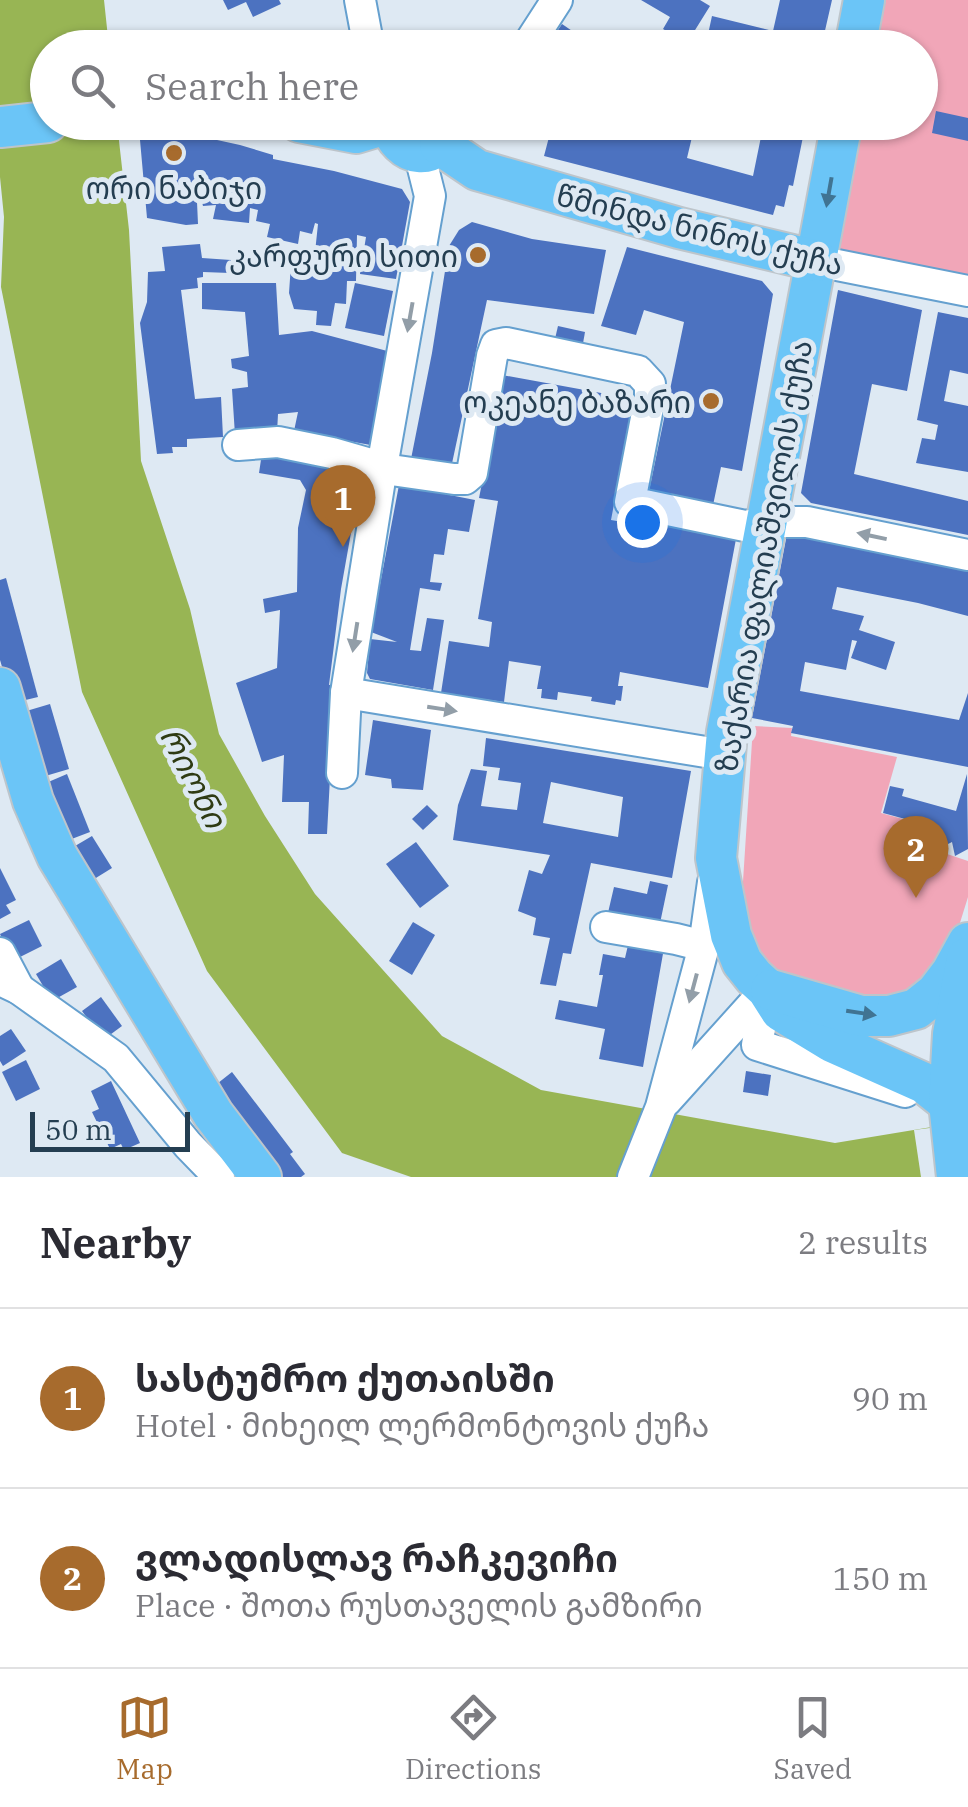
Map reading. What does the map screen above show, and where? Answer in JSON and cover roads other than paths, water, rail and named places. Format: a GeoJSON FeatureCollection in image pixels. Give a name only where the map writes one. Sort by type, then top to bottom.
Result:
{"type":"FeatureCollection","features":[{"type":"Feature","properties":{"kind":"main road"},"geometry":{"type":"LineString","coordinates":[[859,30],[864,0]]}},
{"type":"Feature","properties":{"kind":"main road"},"geometry":{"type":"LineString","coordinates":[[0,127],[30,124]]}},
{"type":"Feature","properties":{"kind":"main road","name":"წმინდა ნინოს ქუჩა"},"geometry":{"type":"LineString","coordinates":[[396,140],[404,148],[436,140],[478,170],[678,228],[817,261]]}},
{"type":"Feature","properties":{"kind":"main road","name":"ზაქარია ფალიაშვილის ქუჩა"},"geometry":{"type":"LineString","coordinates":[[716,858],[724,755],[839,140]]}},
{"type":"Feature","properties":{"kind":"main road"},"geometry":{"type":"LineString","coordinates":[[0,688],[33,801],[57,856],[213,1114],[260,1177]]}},
{"type":"Feature","properties":{"kind":"main road"},"geometry":{"type":"LineString","coordinates":[[716,858],[728,920],[742,962],[781,1011],[941,1104]]}},
{"type":"Feature","properties":{"kind":"main road"},"geometry":{"type":"LineString","coordinates":[[767,989],[862,1016],[889,1016],[916,1008],[936,993],[968,943]]}},
{"type":"Feature","properties":{"kind":"main road"},"geometry":{"type":"LineString","coordinates":[[957,1177],[941,1104],[968,954]]}},
{"type":"Feature","properties":{"kind":"street"},"geometry":{"type":"LineString","coordinates":[[360,0],[366,30]]}},
{"type":"Feature","properties":{"kind":"street"},"geometry":{"type":"LineString","coordinates":[[538,30],[557,0]]}},
{"type":"Feature","properties":{"kind":"street"},"geometry":{"type":"LineString","coordinates":[[342,773],[346,693],[430,196],[436,140]]}},
{"type":"Feature","properties":{"kind":"street","name":"წმინდა ნინოს ქუჩა"},"geometry":{"type":"LineString","coordinates":[[817,261],[968,291]]}},
{"type":"Feature","properties":{"kind":"street"},"geometry":{"type":"LineString","coordinates":[[238,444],[278,442],[382,468],[454,480],[465,478],[472,473],[492,356],[496,345],[506,343],[638,370],[650,384],[630,502],[745,526],[807,522],[968,555]]}},
{"type":"Feature","properties":{"kind":"street"},"geometry":{"type":"LineString","coordinates":[[346,693],[724,755]]}},
{"type":"Feature","properties":{"kind":"street","name":"ზაქარია ფალიაშვილის ქუჩა"},"geometry":{"type":"LineString","coordinates":[[633,1177],[660,1107],[704,946],[716,858]]}},
{"type":"Feature","properties":{"kind":"street"},"geometry":{"type":"LineString","coordinates":[[606,927],[704,946]]}},
{"type":"Feature","properties":{"kind":"street"},"geometry":{"type":"LineString","coordinates":[[0,953],[9,984],[116,1058],[220,1177]]}},
{"type":"Feature","properties":{"kind":"street"},"geometry":{"type":"LineString","coordinates":[[660,1107],[767,989]]}},
{"type":"Feature","properties":{"kind":"street"},"geometry":{"type":"LineString","coordinates":[[188,1144],[207,1177]]}},
{"type":"Feature","properties":{"kind":"water","name":"რიონი"},"geometry":{"type":"Polygon","coordinates":[[[0,0],[104,0],[107,30],[30,30],[30,140],[119,140],[129,230],[141,461],[190,609],[219,734],[315,894],[442,1036],[541,1090],[835,1143],[968,1121],[968,1177],[411,1177],[342,1153],[207,971],[82,692],[1,287],[4,217],[0,177],[0,0]]]}},
{"type":"Feature","properties":{"kind":"place","name":"ორი ნაბიჯი"},"geometry":{"type":"Point","coordinates":[174,153]}},
{"type":"Feature","properties":{"kind":"place","name":"კარფური სითი"},"geometry":{"type":"Point","coordinates":[478,255]}},
{"type":"Feature","properties":{"kind":"place","name":"ოკეანე ბაზარი"},"geometry":{"type":"Point","coordinates":[711,401]}},
{"type":"Feature","properties":{"kind":"place","name":"სასტუმრო ქუთაისში"},"geometry":{"type":"Point","coordinates":[343,547]}},
{"type":"Feature","properties":{"kind":"place","name":"ვლადისლავ რაჩკევიჩი"},"geometry":{"type":"Point","coordinates":[916,898]}}]}
